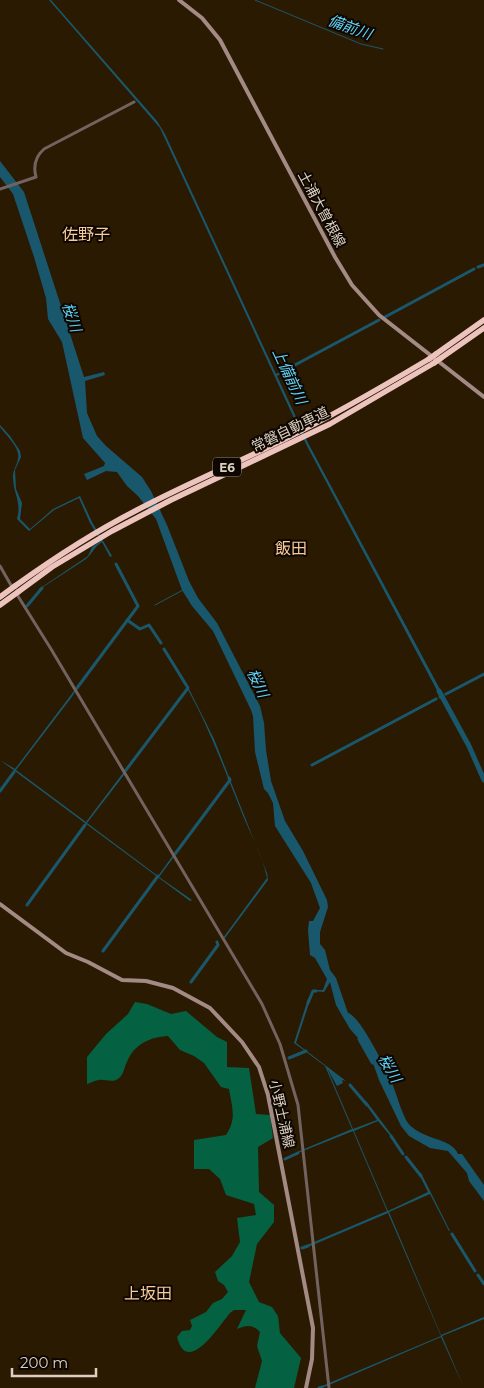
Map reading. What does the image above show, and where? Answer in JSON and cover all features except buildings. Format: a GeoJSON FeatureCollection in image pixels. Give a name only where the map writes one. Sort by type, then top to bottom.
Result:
{"type":"FeatureCollection","features":[{"type":"Feature","properties":{"kind":"highway","name":"常磐自動車道"},"geometry":{"type":"LineString","coordinates":[[0,597],[17,589],[86,543],[170,497],[286,442],[330,424],[439,356],[471,333],[484,320]]}},
{"type":"Feature","properties":{"kind":"highway","name":"常磐自動車道"},"geometry":{"type":"LineString","coordinates":[[471,333],[484,328]]}},
{"type":"Feature","properties":{"kind":"highway","name":"常磐自動車道"},"geometry":{"type":"LineString","coordinates":[[286,442],[431,361]]}},
{"type":"Feature","properties":{"kind":"highway","name":"常磐自動車道"},"geometry":{"type":"LineString","coordinates":[[0,605],[17,589]]}},
{"type":"Feature","properties":{"kind":"main road","name":"土浦大曽根線"},"geometry":{"type":"LineString","coordinates":[[179,0],[202,18],[220,40],[335,257],[352,285],[385,321],[484,397]]}},
{"type":"Feature","properties":{"kind":"main road","name":"小野土浦線"},"geometry":{"type":"LineString","coordinates":[[0,904],[66,953],[122,980],[146,981],[173,988],[210,1008],[242,1042],[259,1067],[268,1095],[313,1328],[312,1358],[306,1388]]}},
{"type":"Feature","properties":{"kind":"street"},"geometry":{"type":"LineString","coordinates":[[0,189],[34,178],[35,163],[39,154],[44,150],[134,102]]}},
{"type":"Feature","properties":{"kind":"street"},"geometry":{"type":"LineString","coordinates":[[0,566],[262,1004],[280,1044],[298,1105],[328,1388]]}},
{"type":"Feature","properties":{"kind":"green space"},"geometry":{"type":"Polygon","coordinates":[[[135,1002],[147,1004],[171,1014],[186,1011],[217,1037],[227,1042],[227,1067],[249,1068],[256,1114],[270,1115],[273,1138],[258,1147],[259,1192],[274,1205],[274,1222],[257,1244],[249,1282],[259,1302],[272,1307],[278,1316],[280,1333],[301,1358],[294,1388],[255,1388],[262,1361],[257,1346],[260,1332],[249,1326],[237,1329],[246,1310],[234,1310],[230,1313],[211,1337],[195,1350],[188,1352],[182,1348],[177,1337],[182,1331],[190,1330],[192,1326],[190,1320],[206,1312],[213,1303],[222,1299],[228,1292],[224,1285],[218,1281],[215,1272],[232,1256],[240,1242],[237,1218],[256,1215],[254,1204],[226,1195],[220,1179],[209,1169],[194,1169],[194,1140],[226,1135],[233,1118],[229,1089],[221,1087],[204,1063],[180,1050],[168,1036],[161,1037],[149,1040],[138,1046],[130,1056],[122,1075],[118,1079],[113,1081],[98,1080],[87,1084],[87,1057],[106,1034],[128,1014],[135,1002]]]}},
{"type":"Feature","properties":{"kind":"water"},"geometry":{"type":"Polygon","coordinates":[[[49,0],[157,121],[165,134],[276,374],[281,373],[277,376],[308,443],[443,695],[440,696],[306,444],[160,128],[49,0]]]}},
{"type":"Feature","properties":{"kind":"water"},"geometry":{"type":"Polygon","coordinates":[[[0,161],[24,192],[84,377],[104,372],[105,375],[85,381],[87,413],[97,436],[142,477],[151,491],[167,525],[189,581],[198,598],[217,623],[260,706],[271,781],[285,821],[303,851],[327,900],[328,907],[320,932],[320,944],[325,950],[330,970],[336,978],[348,1013],[359,1022],[377,1052],[401,1109],[411,1127],[449,1144],[458,1154],[462,1154],[484,1185],[484,1201],[469,1181],[467,1173],[448,1151],[430,1148],[409,1136],[401,1126],[379,1080],[368,1049],[350,1029],[336,1005],[330,982],[324,992],[313,990],[323,990],[327,979],[315,958],[310,955],[309,921],[313,921],[320,908],[311,883],[275,826],[273,803],[264,789],[255,752],[251,710],[213,631],[192,606],[182,590],[156,519],[117,472],[106,471],[87,480],[84,474],[104,466],[105,463],[83,438],[62,342],[48,319],[46,298],[13,194],[0,177],[0,161]]]}},
{"type":"Feature","properties":{"kind":"water"},"geometry":{"type":"Polygon","coordinates":[[[0,425],[20,451],[21,457],[15,470],[16,489],[22,503],[20,519],[30,529],[53,509],[80,496],[92,522],[112,556],[110,557],[102,542],[86,559],[39,589],[88,556],[92,547],[101,541],[90,523],[79,498],[54,510],[29,531],[17,519],[18,502],[13,476],[18,453],[0,425]]]}},
{"type":"Feature","properties":{"kind":"water"},"geometry":{"type":"Polygon","coordinates":[[[77,687],[71,698],[16,770],[86,822],[126,769],[127,771],[87,823],[158,876],[174,854],[176,854],[159,877],[192,900],[190,901],[0,760],[15,769],[77,687]]]}},
{"type":"Feature","properties":{"kind":"water"},"geometry":{"type":"Polygon","coordinates":[[[187,688],[214,739],[255,843],[210,736],[187,688]]]}},
{"type":"Feature","properties":{"kind":"water"},"geometry":{"type":"Polygon","coordinates":[[[263,863],[268,880],[225,938],[223,938],[267,878],[263,863]]]}},
{"type":"Feature","properties":{"kind":"water"},"geometry":{"type":"Polygon","coordinates":[[[308,999],[310,1000],[296,1043],[346,1081],[342,1080],[343,1083],[337,1086],[327,1068],[353,1129],[377,1120],[364,1102],[366,1101],[394,1138],[378,1121],[354,1131],[388,1211],[428,1192],[419,1174],[421,1173],[450,1231],[430,1194],[389,1212],[441,1335],[484,1317],[484,1319],[442,1336],[464,1388],[441,1337],[322,1388],[322,1386],[441,1336],[388,1213],[308,1247],[307,1245],[387,1211],[353,1131],[297,1152],[352,1129],[325,1066],[294,1043],[308,999]]]}},
{"type":"Feature","properties":{"kind":"waterway","name":"備前川"},"geometry":{"type":"LineString","coordinates":[[255,0],[361,44],[383,49]]}},
{"type":"Feature","properties":{"kind":"waterway"},"geometry":{"type":"LineString","coordinates":[[478,267],[484,265]]}},
{"type":"Feature","properties":{"kind":"waterway"},"geometry":{"type":"LineString","coordinates":[[385,317],[474,269]]}},
{"type":"Feature","properties":{"kind":"waterway"},"geometry":{"type":"LineString","coordinates":[[280,373],[379,320]]}},
{"type":"Feature","properties":{"kind":"waterway"},"geometry":{"type":"LineString","coordinates":[[77,688],[138,606],[116,564]]}},
{"type":"Feature","properties":{"kind":"waterway"},"geometry":{"type":"LineString","coordinates":[[27,606],[42,588]]}},
{"type":"Feature","properties":{"kind":"waterway"},"geometry":{"type":"LineString","coordinates":[[155,605],[183,590]]}},
{"type":"Feature","properties":{"kind":"waterway"},"geometry":{"type":"LineString","coordinates":[[127,620],[140,629],[149,625],[161,643]]}},
{"type":"Feature","properties":{"kind":"waterway"},"geometry":{"type":"LineString","coordinates":[[126,770],[188,688],[164,649]]}},
{"type":"Feature","properties":{"kind":"waterway"},"geometry":{"type":"LineString","coordinates":[[446,694],[484,674]]}},
{"type":"Feature","properties":{"kind":"waterway","name":"上備前川"},"geometry":{"type":"LineString","coordinates":[[439,691],[469,746],[484,780]]}},
{"type":"Feature","properties":{"kind":"waterway"},"geometry":{"type":"LineString","coordinates":[[312,765],[436,699]]}},
{"type":"Feature","properties":{"kind":"waterway"},"geometry":{"type":"LineString","coordinates":[[0,791],[14,772]]}},
{"type":"Feature","properties":{"kind":"waterway"},"geometry":{"type":"LineString","coordinates":[[175,854],[230,780],[229,778]]}},
{"type":"Feature","properties":{"kind":"waterway"},"geometry":{"type":"LineString","coordinates":[[27,905],[85,825]]}},
{"type":"Feature","properties":{"kind":"waterway"},"geometry":{"type":"LineString","coordinates":[[103,951],[158,876]]}},
{"type":"Feature","properties":{"kind":"waterway"},"geometry":{"type":"LineString","coordinates":[[191,982],[218,945],[217,942]]}},
{"type":"Feature","properties":{"kind":"waterway"},"geometry":{"type":"LineString","coordinates":[[308,1003],[313,991],[316,991]]}},
{"type":"Feature","properties":{"kind":"waterway","name":"桜川"},"geometry":{"type":"LineString","coordinates":[[360,1039],[373,1062]]}},
{"type":"Feature","properties":{"kind":"waterway"},"geometry":{"type":"LineString","coordinates":[[289,1058],[306,1051]]}},
{"type":"Feature","properties":{"kind":"waterway"},"geometry":{"type":"LineString","coordinates":[[350,1085],[367,1105]]}},
{"type":"Feature","properties":{"kind":"waterway"},"geometry":{"type":"LineString","coordinates":[[391,1136],[403,1154]]}},
{"type":"Feature","properties":{"kind":"waterway"},"geometry":{"type":"LineString","coordinates":[[285,1159],[298,1153]]}},
{"type":"Feature","properties":{"kind":"waterway"},"geometry":{"type":"LineString","coordinates":[[406,1157],[421,1176]]}},
{"type":"Feature","properties":{"kind":"waterway"},"geometry":{"type":"LineString","coordinates":[[452,1234],[475,1271]]}},
{"type":"Feature","properties":{"kind":"waterway"},"geometry":{"type":"LineString","coordinates":[[302,1248],[308,1246]]}},
{"type":"Feature","properties":{"kind":"waterway"},"geometry":{"type":"LineString","coordinates":[[478,1275],[484,1284]]}},
{"type":"Feature","properties":{"kind":"district","name":"佐野子"},"geometry":{"type":"Point","coordinates":[86,234]}},
{"type":"Feature","properties":{"kind":"district","name":"飯田"},"geometry":{"type":"Point","coordinates":[291,548]}},
{"type":"Feature","properties":{"kind":"district","name":"上坂田"},"geometry":{"type":"Point","coordinates":[148,1293]}}]}
